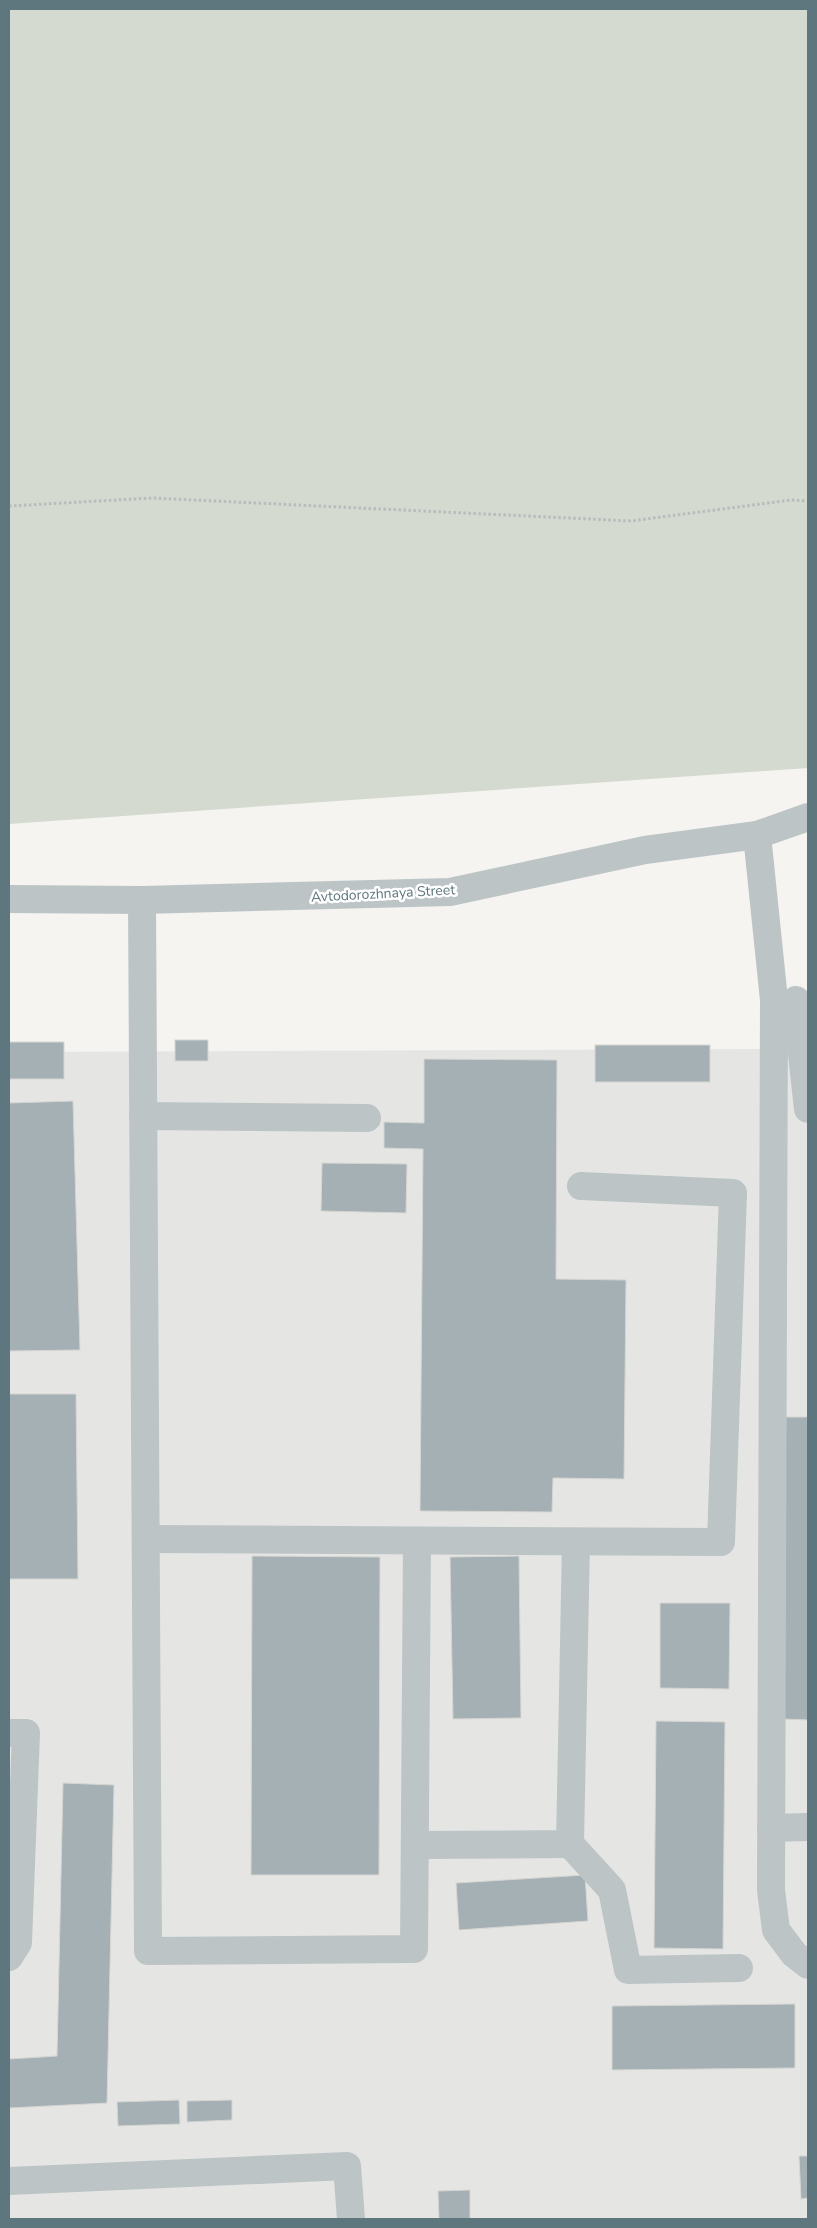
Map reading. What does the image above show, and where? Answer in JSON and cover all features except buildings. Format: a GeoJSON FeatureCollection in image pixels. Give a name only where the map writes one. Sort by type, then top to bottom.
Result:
{"type":"FeatureCollection","features":[{"type":"Feature","properties":{"kind":"street","name":"Avtodorozhnaya Street"},"geometry":{"type":"LineString","coordinates":[[9,899],[142,900],[450,892],[645,850],[757,836],[808,817]]}},
{"type":"Feature","properties":{"kind":"street"},"geometry":{"type":"LineString","coordinates":[[757,836],[793,1000],[808,1109]]}},
{"type":"Feature","properties":{"kind":"street"},"geometry":{"type":"LineString","coordinates":[[142,900],[148,1951],[414,1949],[417,1541]]}},
{"type":"Feature","properties":{"kind":"street"},"geometry":{"type":"LineString","coordinates":[[793,1000],[771,1828],[771,1890],[776,1930],[794,1954],[808,1966]]}},
{"type":"Feature","properties":{"kind":"street"},"geometry":{"type":"LineString","coordinates":[[143,1116],[367,1118]]}},
{"type":"Feature","properties":{"kind":"street"},"geometry":{"type":"LineString","coordinates":[[146,1539],[721,1542],[732,1193],[581,1186]]}},
{"type":"Feature","properties":{"kind":"street"},"geometry":{"type":"LineString","coordinates":[[576,1542],[570,1844],[612,1890],[628,1970],[739,1968]]}},
{"type":"Feature","properties":{"kind":"street"},"geometry":{"type":"LineString","coordinates":[[9,1733],[26,1734],[18,1943],[9,1957]]}},
{"type":"Feature","properties":{"kind":"street"},"geometry":{"type":"LineString","coordinates":[[771,1828],[808,1827]]}},
{"type":"Feature","properties":{"kind":"street"},"geometry":{"type":"LineString","coordinates":[[415,1845],[570,1844]]}},
{"type":"Feature","properties":{"kind":"street"},"geometry":{"type":"LineString","coordinates":[[9,2181],[347,2166],[351,2219]]}},
{"type":"Feature","properties":{"kind":"path"},"geometry":{"type":"LineString","coordinates":[[9,506],[152,498],[632,521],[791,500],[808,501]]}},
{"type":"Feature","properties":{"kind":"shaded area"},"geometry":{"type":"Polygon","coordinates":[[[9,9],[808,9],[808,768],[9,824],[9,9]]]}},
{"type":"Feature","properties":{"kind":"shaded area"},"geometry":{"type":"Polygon","coordinates":[[[808,1034],[808,2219],[9,2219],[9,1052],[764,1049],[808,1034]]]}}]}
